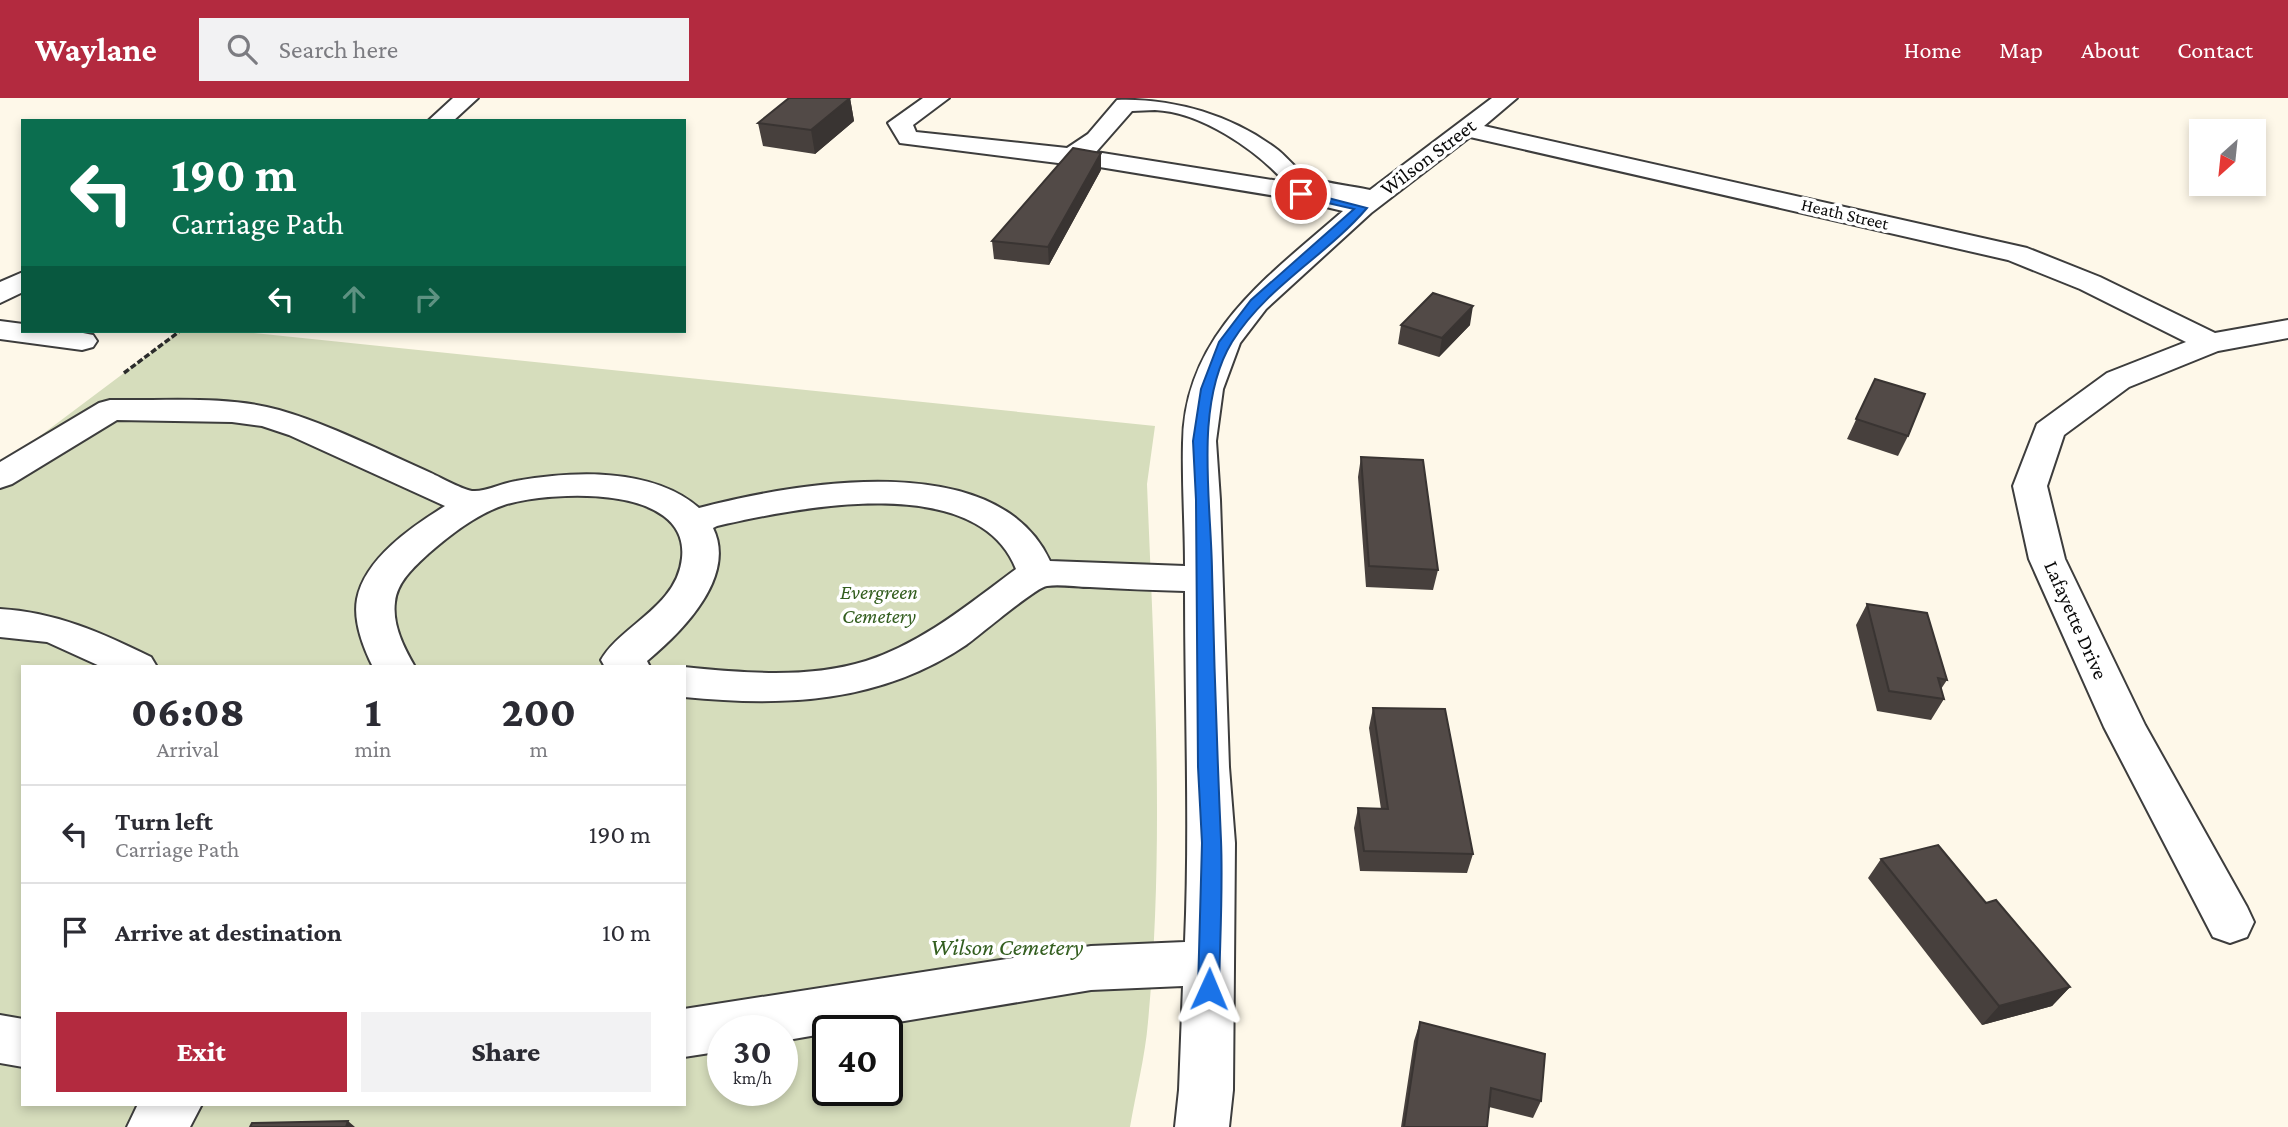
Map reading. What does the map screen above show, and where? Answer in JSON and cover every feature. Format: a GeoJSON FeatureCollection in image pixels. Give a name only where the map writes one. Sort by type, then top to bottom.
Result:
{"type":"FeatureCollection","features":[{"type":"Feature","properties":{"kind":"street"},"geometry":{"type":"LineString","coordinates":[[441,119],[467,98]]}},
{"type":"Feature","properties":{"kind":"street"},"geometry":{"type":"LineString","coordinates":[[938,98],[900,123],[908,138],[1075,156],[1297,187],[1368,203]]}},
{"type":"Feature","properties":{"kind":"street","name":"Wilson Street"},"geometry":{"type":"LineString","coordinates":[[1202,1127],[1206,1090],[1212,843],[1206,756],[1199,441],[1207,389],[1225,342],[1256,303],[1368,203],[1506,98]]}},
{"type":"Feature","properties":{"kind":"street"},"geometry":{"type":"LineString","coordinates":[[1075,156],[1091,146],[1125,105],[1164,103],[1185,107],[1267,151],[1297,187]]}},
{"type":"Feature","properties":{"kind":"street","name":"Heath Street"},"geometry":{"type":"LineString","coordinates":[[1465,129],[2017,254],[2090,282],[2211,343]]}},
{"type":"Feature","properties":{"kind":"street"},"geometry":{"type":"LineString","coordinates":[[0,294],[21,281]]}},
{"type":"Feature","properties":{"kind":"street","name":"Lafayette Drive"},"geometry":{"type":"LineString","coordinates":[[2230,922],[2125,727],[2047,559],[2030,486],[2049,431],[2118,380],[2211,343],[2288,329]]}},
{"type":"Feature","properties":{"kind":"street"},"geometry":{"type":"LineString","coordinates":[[0,331],[82,341]]}},
{"type":"Feature","properties":{"kind":"street"},"geometry":{"type":"LineString","coordinates":[[0,477],[110,410],[232,412],[267,417],[301,428],[473,505]]}},
{"type":"Feature","properties":{"kind":"street"},"geometry":{"type":"LineString","coordinates":[[390,665],[376,621],[378,593],[394,566],[420,541],[473,505],[511,492],[543,487],[601,486],[633,490],[657,498],[692,522],[702,553],[691,587],[677,609],[621,664]]}},
{"type":"Feature","properties":{"kind":"street"},"geometry":{"type":"LineString","coordinates":[[692,522],[725,512],[836,494],[924,496],[955,502],[1001,526],[1017,537],[1037,573]]}},
{"type":"Feature","properties":{"kind":"street"},"geometry":{"type":"LineString","coordinates":[[686,682],[728,687],[795,686],[844,681],[882,671],[926,651],[963,629],[1037,573],[1204,579]]}},
{"type":"Feature","properties":{"kind":"street"},"geometry":{"type":"LineString","coordinates":[[0,623],[26,623],[53,628],[133,665]]}},
{"type":"Feature","properties":{"kind":"street"},"geometry":{"type":"LineString","coordinates":[[686,1033],[1091,968],[1209,963]]}},
{"type":"Feature","properties":{"kind":"street"},"geometry":{"type":"LineString","coordinates":[[0,1040],[21,1043]]}},
{"type":"Feature","properties":{"kind":"street"},"geometry":{"type":"LineString","coordinates":[[153,1127],[173,1106]]}},
{"type":"Feature","properties":{"kind":"green space","name":"Evergreen Cemetery"},"geometry":{"type":"Polygon","coordinates":[[[177,333],[253,333],[1155,426],[1147,484],[1156,753],[1156,889],[1147,1035],[1130,1127],[0,1127],[0,466],[177,333]]]}},
{"type":"Feature","properties":{"kind":"building"},"geometry":{"type":"Polygon","coordinates":[[[789,98],[850,98],[811,130],[758,123],[789,98]]]}},
{"type":"Feature","properties":{"kind":"building"},"geometry":{"type":"Polygon","coordinates":[[[1073,148],[1101,153],[1048,247],[992,241],[1073,148]]]}},
{"type":"Feature","properties":{"kind":"building"},"geometry":{"type":"Polygon","coordinates":[[[1433,293],[1473,306],[1442,338],[1401,325],[1433,293]]]}},
{"type":"Feature","properties":{"kind":"building"},"geometry":{"type":"Polygon","coordinates":[[[1875,379],[1925,394],[1908,436],[1856,419],[1875,379]]]}},
{"type":"Feature","properties":{"kind":"building"},"geometry":{"type":"Polygon","coordinates":[[[1361,457],[1423,460],[1438,570],[1369,566],[1361,457]]]}},
{"type":"Feature","properties":{"kind":"building"},"geometry":{"type":"Polygon","coordinates":[[[1867,604],[1927,613],[1947,680],[1938,678],[1944,699],[1889,691],[1867,604]]]}},
{"type":"Feature","properties":{"kind":"building"},"geometry":{"type":"Polygon","coordinates":[[[1373,708],[1445,709],[1473,854],[1364,851],[1358,808],[1388,809],[1373,708]]]}},
{"type":"Feature","properties":{"kind":"building"},"geometry":{"type":"Polygon","coordinates":[[[1938,845],[1986,903],[1996,900],[2070,987],[1999,1006],[1881,859],[1938,845]]]}},
{"type":"Feature","properties":{"kind":"building"},"geometry":{"type":"Polygon","coordinates":[[[1420,1022],[1545,1054],[1541,1101],[1491,1088],[1487,1127],[1404,1127],[1420,1022]]]}},
{"type":"Feature","properties":{"kind":"building"},"geometry":{"type":"Polygon","coordinates":[[[348,1121],[346,1127],[250,1127],[252,1123],[348,1121]]]}},
{"type":"Feature","properties":{"kind":"route"},"geometry":{"type":"LineString","coordinates":[[1209,989],[1212,843],[1207,767],[1203,500],[1199,441],[1207,389],[1225,342],[1256,303],[1362,208],[1301,194]]}},
{"type":"Feature","properties":{"kind":"park label","name":"Wilson Cemetery"},"geometry":{"type":"Point","coordinates":[1007,946]}}]}
